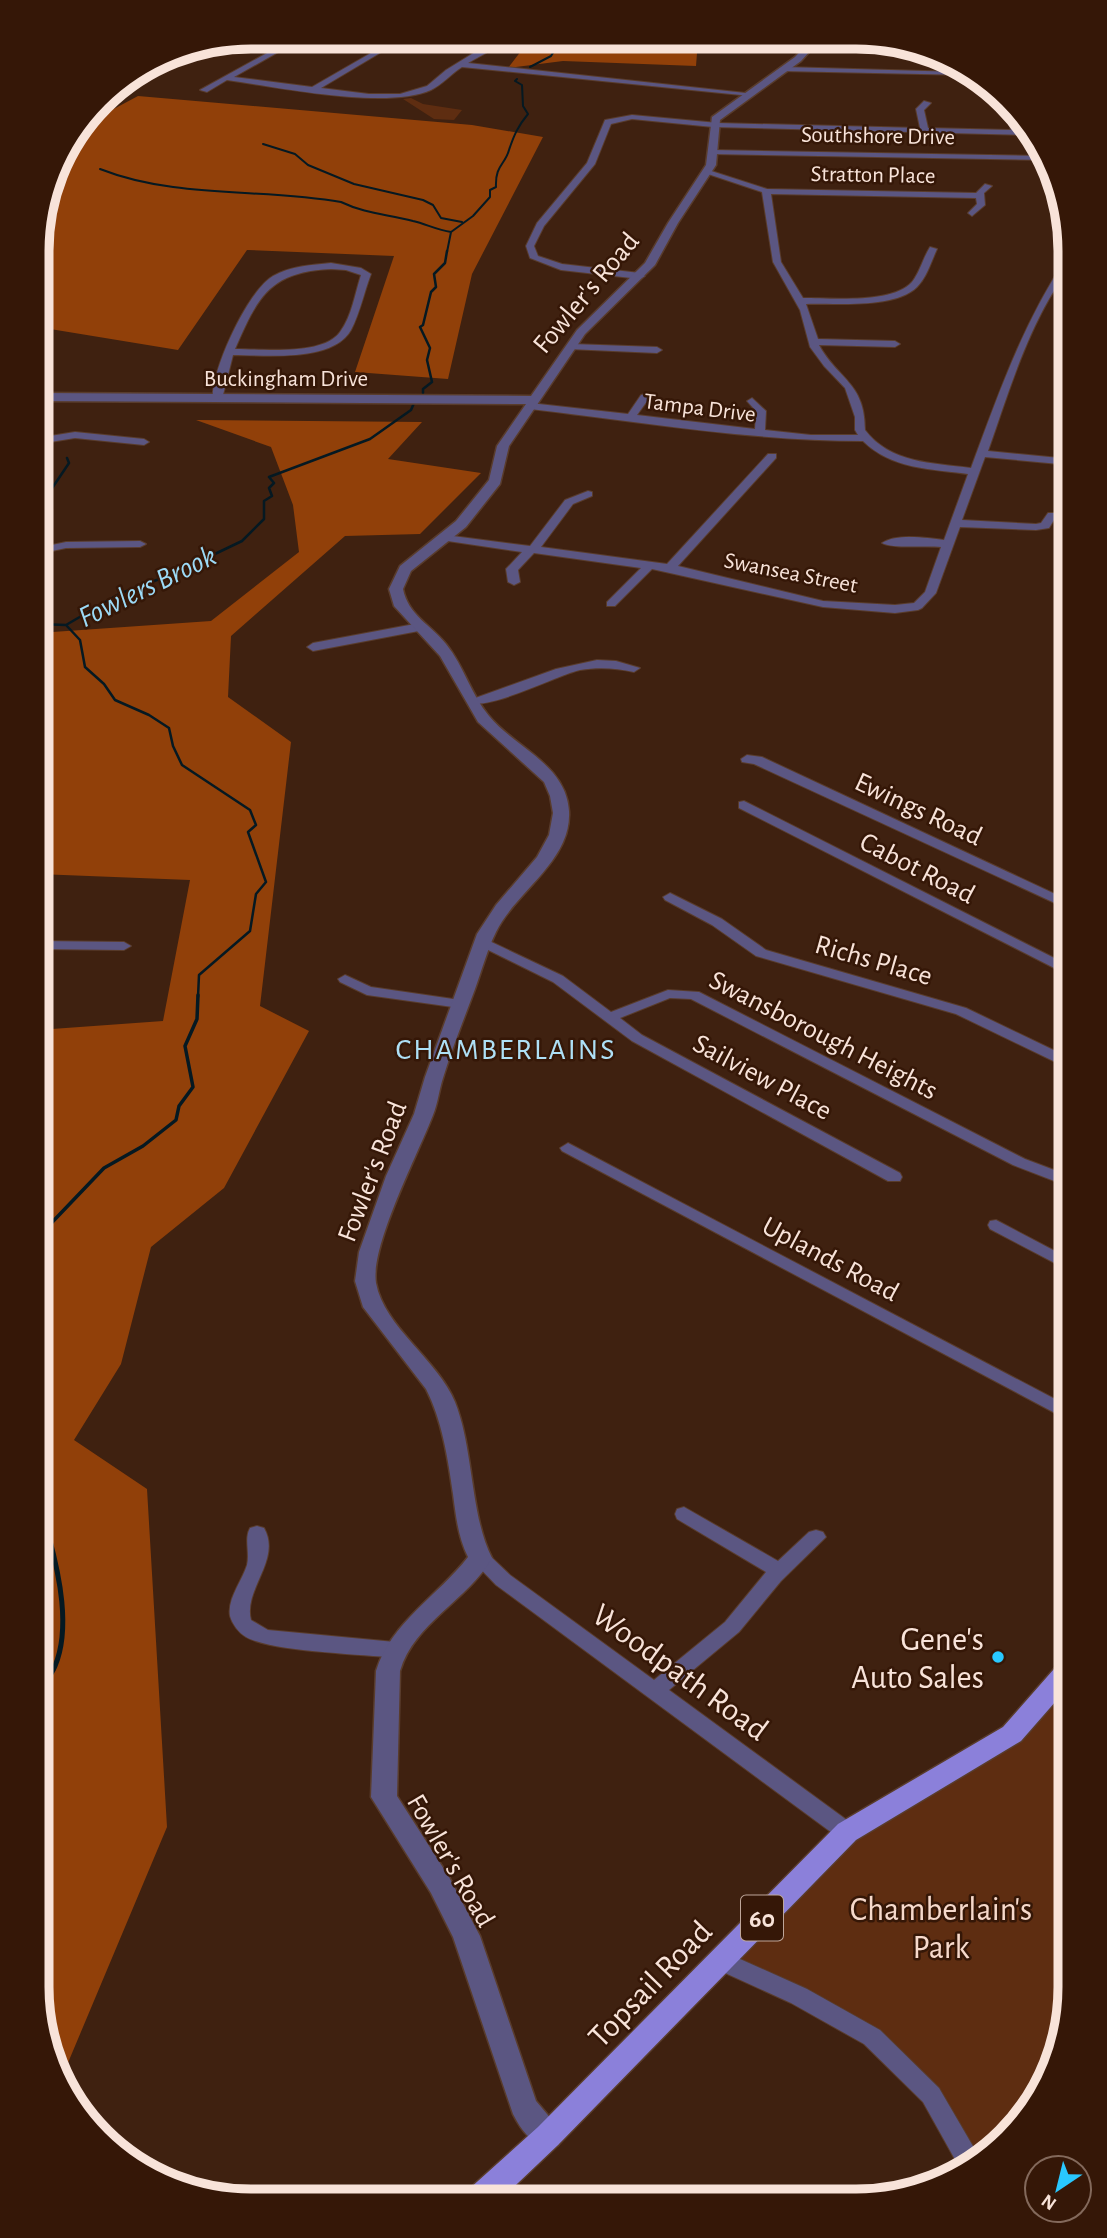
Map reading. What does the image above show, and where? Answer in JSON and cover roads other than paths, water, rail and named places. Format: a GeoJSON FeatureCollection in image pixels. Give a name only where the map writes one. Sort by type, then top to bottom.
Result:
{"type":"FeatureCollection","features":[{"type":"Feature","properties":{"kind":"main road","name":"Topsail Road"},"geometry":{"type":"LineString","coordinates":[[491,2189],[548,2136],[847,1832],[1013,1734],[1058,1682]]}},
{"type":"Feature","properties":{"kind":"street"},"geometry":{"type":"LineString","coordinates":[[204,90],[279,49]]}},
{"type":"Feature","properties":{"kind":"street"},"geometry":{"type":"LineString","coordinates":[[303,95],[383,49]]}},
{"type":"Feature","properties":{"kind":"street"},"geometry":{"type":"LineString","coordinates":[[225,78],[380,97],[409,95],[430,88],[485,49]]}},
{"type":"Feature","properties":{"kind":"street"},"geometry":{"type":"LineString","coordinates":[[711,162],[714,124],[719,116],[784,69],[806,49]]}},
{"type":"Feature","properties":{"kind":"street"},"geometry":{"type":"LineString","coordinates":[[461,65],[751,94]]}},
{"type":"Feature","properties":{"kind":"street"},"geometry":{"type":"LineString","coordinates":[[784,69],[951,74]]}},
{"type":"Feature","properties":{"kind":"street"},"geometry":{"type":"LineString","coordinates":[[925,131],[920,109],[927,103]]}},
{"type":"Feature","properties":{"kind":"street"},"geometry":{"type":"LineString","coordinates":[[640,276],[544,263],[534,258],[530,251],[534,234],[591,164],[608,122],[632,117],[714,124],[1019,132]]}},
{"type":"Feature","properties":{"kind":"street"},"geometry":{"type":"LineString","coordinates":[[1013,124],[1015,132]]}},
{"type":"Feature","properties":{"kind":"street","name":"Southshore Drive"},"geometry":{"type":"LineString","coordinates":[[711,162],[1035,158]]}},
{"type":"Feature","properties":{"kind":"street","name":"Stratton Place"},"geometry":{"type":"LineString","coordinates":[[711,162],[766,191],[980,196]]}},
{"type":"Feature","properties":{"kind":"street","name":"Fowler's Road"},"geometry":{"type":"LineString","coordinates":[[480,1558],[472,1542],[461,1469],[444,1402],[435,1385],[374,1307],[365,1281],[369,1252],[396,1176],[424,1114],[434,1077],[483,942],[498,912],[552,845],[558,831],[561,812],[556,791],[548,777],[488,724],[445,653],[399,604],[397,582],[408,566],[445,538],[475,508],[495,481],[503,446],[532,403],[581,332],[650,265],[711,162]]}},
{"type":"Feature","properties":{"kind":"street"},"geometry":{"type":"LineString","coordinates":[[972,213],[981,205],[980,196],[989,186]]}},
{"type":"Feature","properties":{"kind":"street"},"geometry":{"type":"LineString","coordinates":[[766,191],[777,262],[805,310],[813,342],[827,364],[850,387],[860,418],[860,430],[879,451],[901,461],[973,472]]}},
{"type":"Feature","properties":{"kind":"street"},"geometry":{"type":"LineString","coordinates":[[800,302],[903,293],[916,283],[933,248]]}},
{"type":"Feature","properties":{"kind":"street"},"geometry":{"type":"LineString","coordinates":[[217,399],[229,352],[267,285],[276,278],[330,266],[351,268],[366,274],[346,330],[335,341],[303,350],[229,352]]}},
{"type":"Feature","properties":{"kind":"street","name":"Swansea Street"},"geometry":{"type":"LineString","coordinates":[[445,538],[670,568],[813,602],[906,608],[918,606],[926,598],[1023,343],[1043,301],[1058,278]]}},
{"type":"Feature","properties":{"kind":"street"},"geometry":{"type":"LineString","coordinates":[[813,342],[895,344]]}},
{"type":"Feature","properties":{"kind":"street"},"geometry":{"type":"LineString","coordinates":[[572,347],[657,350]]}},
{"type":"Feature","properties":{"kind":"street","name":"Buckingham Drive"},"geometry":{"type":"LineString","coordinates":[[49,397],[532,403]]}},
{"type":"Feature","properties":{"kind":"street"},"geometry":{"type":"LineString","coordinates":[[630,418],[645,397]]}},
{"type":"Feature","properties":{"kind":"street"},"geometry":{"type":"LineString","coordinates":[[752,401],[761,411],[760,433]]}},
{"type":"Feature","properties":{"kind":"street","name":"Tampa Drive"},"geometry":{"type":"LineString","coordinates":[[532,403],[630,418],[816,439],[866,438]]}},
{"type":"Feature","properties":{"kind":"street"},"geometry":{"type":"LineString","coordinates":[[49,439],[75,435],[144,442]]}},
{"type":"Feature","properties":{"kind":"street"},"geometry":{"type":"LineString","coordinates":[[981,453],[1058,461]]}},
{"type":"Feature","properties":{"kind":"street"},"geometry":{"type":"LineString","coordinates":[[670,568],[772,456]]}},
{"type":"Feature","properties":{"kind":"street"},"geometry":{"type":"LineString","coordinates":[[514,582],[512,569],[532,550],[569,502],[588,494]]}},
{"type":"Feature","properties":{"kind":"street"},"geometry":{"type":"LineString","coordinates":[[888,543],[922,541],[951,533],[1045,526],[1052,515]]}},
{"type":"Feature","properties":{"kind":"street"},"geometry":{"type":"LineString","coordinates":[[49,549],[66,545],[140,544]]}},
{"type":"Feature","properties":{"kind":"street"},"geometry":{"type":"LineString","coordinates":[[611,604],[650,565]]}},
{"type":"Feature","properties":{"kind":"street"},"geometry":{"type":"LineString","coordinates":[[313,647],[420,627]]}},
{"type":"Feature","properties":{"kind":"street"},"geometry":{"type":"LineString","coordinates":[[473,701],[489,699],[587,664],[613,663],[634,668]]}},
{"type":"Feature","properties":{"kind":"street","name":"Ewings Road"},"geometry":{"type":"LineString","coordinates":[[747,759],[757,760],[1058,900]]}},
{"type":"Feature","properties":{"kind":"street","name":"Cabot Road"},"geometry":{"type":"LineString","coordinates":[[744,805],[1058,966]]}},
{"type":"Feature","properties":{"kind":"street","name":"Richs Place"},"geometry":{"type":"LineString","coordinates":[[670,897],[717,922],[761,953],[971,1015],[1058,1058]]}},
{"type":"Feature","properties":{"kind":"street"},"geometry":{"type":"LineString","coordinates":[[483,942],[558,979],[611,1017]]}},
{"type":"Feature","properties":{"kind":"street"},"geometry":{"type":"LineString","coordinates":[[49,946],[124,946]]}},
{"type":"Feature","properties":{"kind":"street"},"geometry":{"type":"LineString","coordinates":[[345,979],[367,990],[460,1004]]}},
{"type":"Feature","properties":{"kind":"street","name":"Swansborough Heights"},"geometry":{"type":"LineString","coordinates":[[611,1017],[668,993],[694,995],[1018,1162],[1058,1177]]}},
{"type":"Feature","properties":{"kind":"street","name":"Sailview Place"},"geometry":{"type":"LineString","coordinates":[[611,1017],[647,1043],[894,1177]]}},
{"type":"Feature","properties":{"kind":"street","name":"Uplands Road"},"geometry":{"type":"LineString","coordinates":[[568,1148],[1058,1409]]}},
{"type":"Feature","properties":{"kind":"street"},"geometry":{"type":"LineString","coordinates":[[996,1225],[1058,1259]]}},
{"type":"Feature","properties":{"kind":"street"},"geometry":{"type":"LineString","coordinates":[[684,1514],[779,1571]]}},
{"type":"Feature","properties":{"kind":"street"},"geometry":{"type":"LineString","coordinates":[[257,1533],[257,1561],[239,1610],[247,1628],[273,1638],[395,1650],[469,1576],[480,1558]]}},
{"type":"Feature","properties":{"kind":"street"},"geometry":{"type":"LineString","coordinates":[[654,1691],[732,1628],[779,1571],[816,1537]]}},
{"type":"Feature","properties":{"kind":"street","name":"Woodpath Road"},"geometry":{"type":"LineString","coordinates":[[480,1558],[503,1580],[847,1832]]}},
{"type":"Feature","properties":{"kind":"street","name":"Fowler's Road"},"geometry":{"type":"LineString","coordinates":[[395,1650],[388,1671],[382,1787],[385,1801],[435,1876],[461,1925],[523,2105],[530,2118],[548,2136]]}},
{"type":"Feature","properties":{"kind":"street"},"geometry":{"type":"LineString","coordinates":[[720,1960],[799,1996],[872,2037],[931,2095],[966,2156]]}},
{"type":"Feature","properties":{"kind":"waterway","name":"Fowlers Brook"},"geometry":{"type":"LineString","coordinates":[[530,67],[551,56],[555,49]]}},
{"type":"Feature","properties":{"kind":"waterway","name":"Fowlers Brook"},"geometry":{"type":"LineString","coordinates":[[451,232],[473,216],[490,197],[490,190],[496,187],[499,170],[528,114],[523,106],[522,85],[515,81],[517,79]]}},
{"type":"Feature","properties":{"kind":"waterway"},"geometry":{"type":"LineString","coordinates":[[263,144],[295,154],[308,165],[354,184],[423,200],[433,205],[441,218],[462,222]]}},
{"type":"Feature","properties":{"kind":"waterway"},"geometry":{"type":"LineString","coordinates":[[100,169],[159,185],[341,202],[451,232]]}},
{"type":"Feature","properties":{"kind":"waterway","name":"Fowlers Brook"},"geometry":{"type":"LineString","coordinates":[[447,252],[451,232]]}},
{"type":"Feature","properties":{"kind":"waterway","name":"Fowlers Brook"},"geometry":{"type":"LineString","coordinates":[[423,393],[423,389],[432,382],[427,360],[430,348],[420,327],[423,325],[431,292],[436,287],[434,274],[445,263],[447,251]]}},
{"type":"Feature","properties":{"kind":"waterway","name":"Fowlers Brook"},"geometry":{"type":"LineString","coordinates":[[66,625],[119,594],[173,574],[242,541],[264,519],[264,501],[272,496],[269,488],[274,483],[269,477],[370,439],[411,410],[414,403]]}},
{"type":"Feature","properties":{"kind":"waterway"},"geometry":{"type":"LineString","coordinates":[[49,493],[69,463],[67,458]]}},
{"type":"Feature","properties":{"kind":"waterway"},"geometry":{"type":"LineString","coordinates":[[49,624],[66,625]]}},
{"type":"Feature","properties":{"kind":"waterway","name":"Fowlers Brook"},"geometry":{"type":"LineString","coordinates":[[66,625],[80,640],[85,667],[104,684],[115,700],[149,715],[169,728],[173,746],[182,765],[250,810],[256,825],[248,832],[266,882],[256,894],[250,931],[199,975],[198,997]]}},
{"type":"Feature","properties":{"kind":"waterway","name":"Fowlers Brook"},"geometry":{"type":"LineString","coordinates":[[49,1226],[104,1168],[143,1146],[176,1120],[179,1106],[193,1087],[185,1046],[197,1019],[198,995]]}},
{"type":"Feature","properties":{"kind":"waterway","name":"Fowlers Brook"},"geometry":{"type":"LineString","coordinates":[[49,1537],[60,1584],[63,1618],[60,1651],[49,1677]]}},
{"type":"Feature","properties":{"kind":"place","name":"Gene's Auto Sales"},"geometry":{"type":"Point","coordinates":[998,1657]}},
{"type":"Feature","properties":{"kind":"district","name":"CHAMBERLAINS"},"geometry":{"type":"Point","coordinates":[506,1049]}},
{"type":"Feature","properties":{"kind":"park label","name":"Chamberlain's Park"},"geometry":{"type":"Point","coordinates":[941,1927]}}]}
